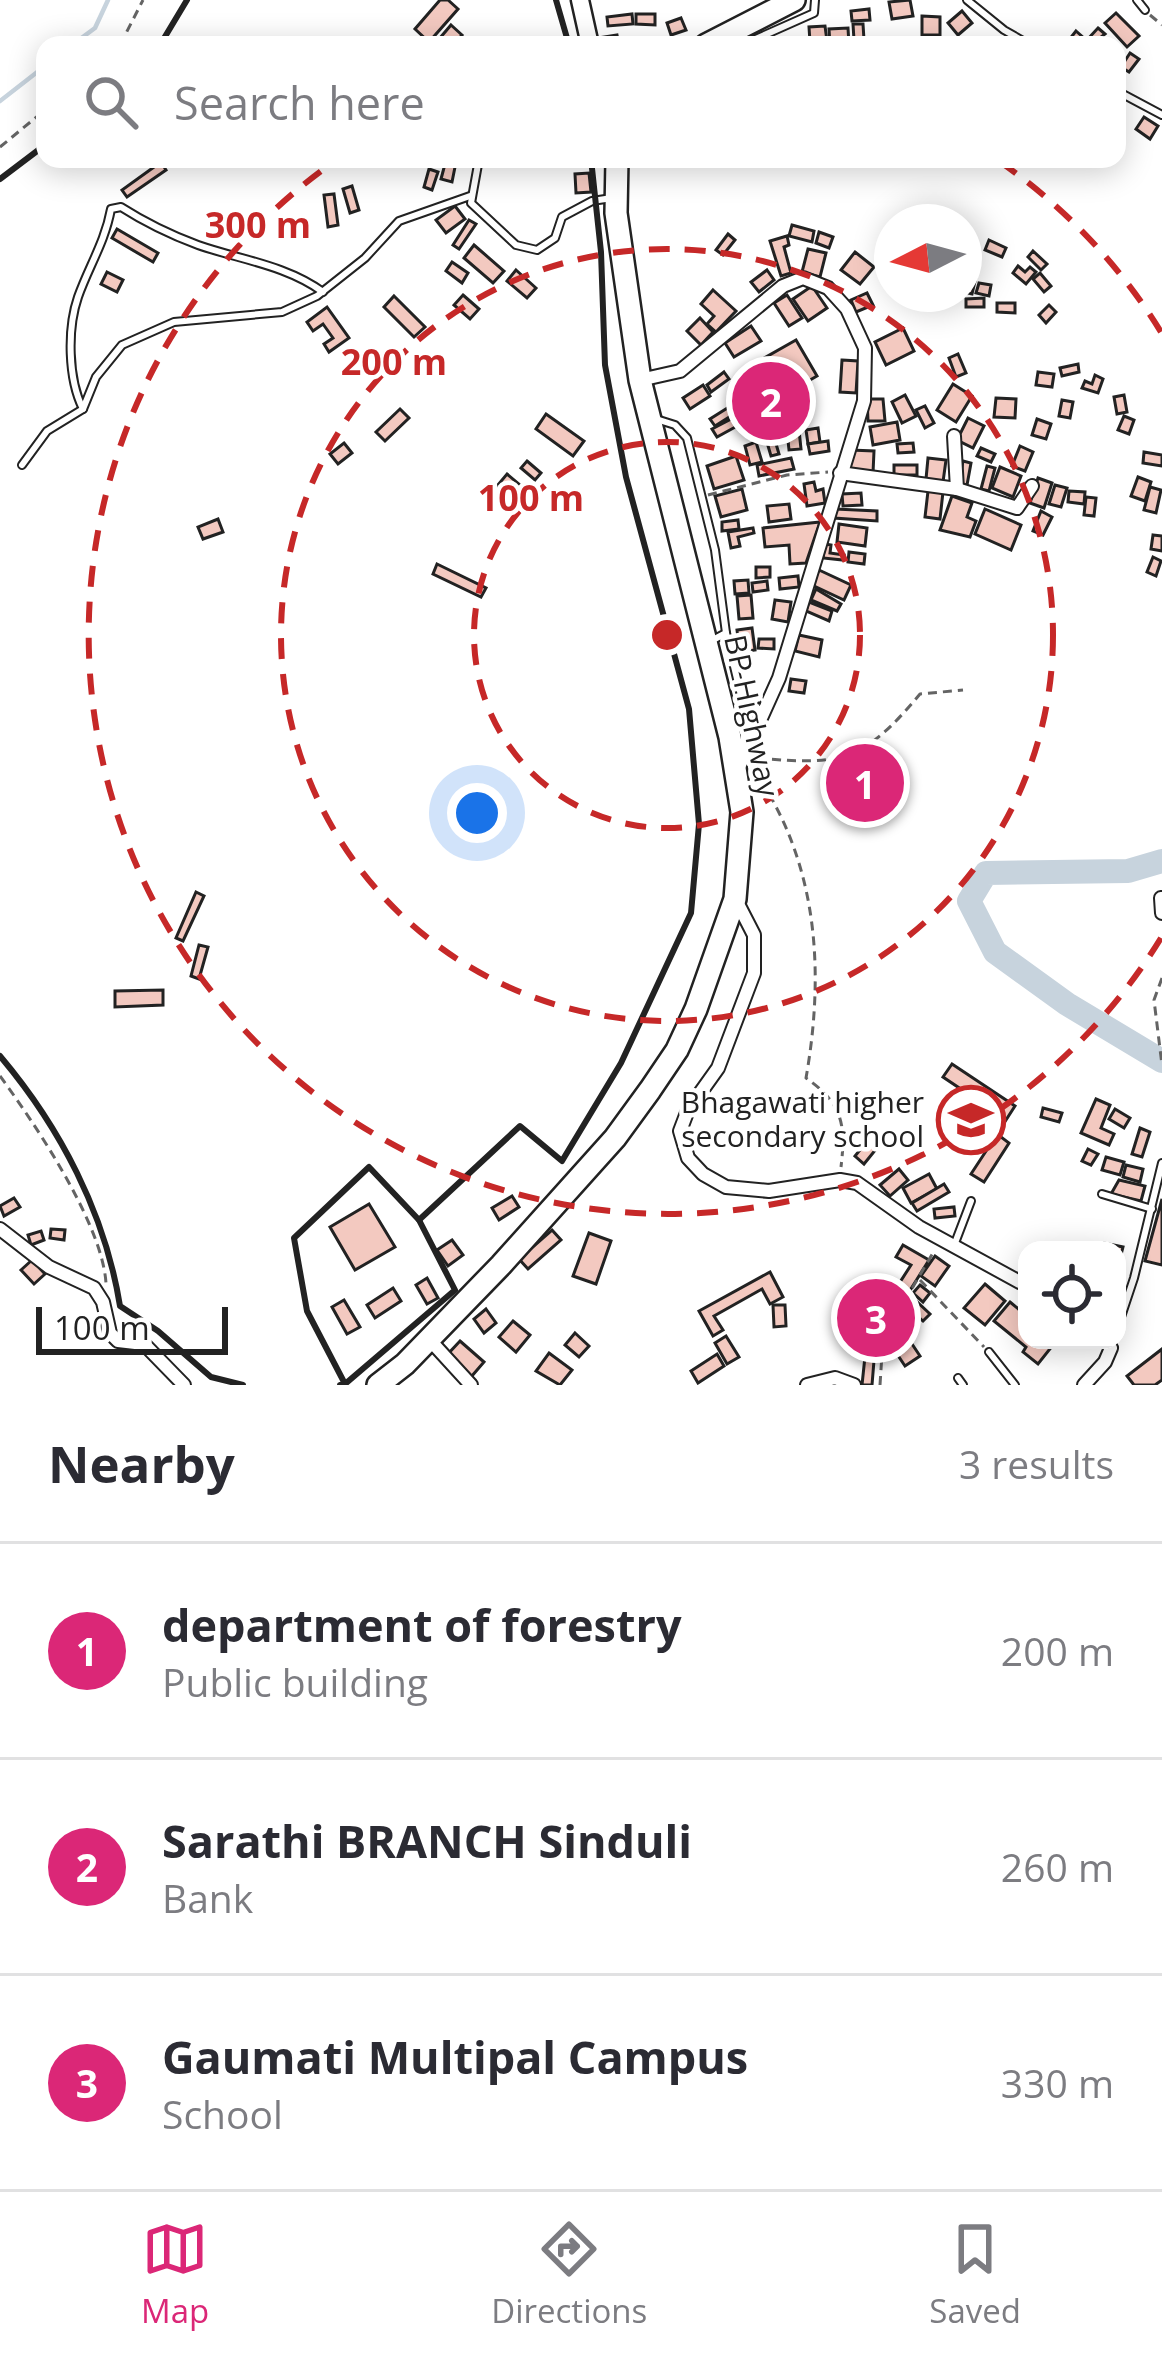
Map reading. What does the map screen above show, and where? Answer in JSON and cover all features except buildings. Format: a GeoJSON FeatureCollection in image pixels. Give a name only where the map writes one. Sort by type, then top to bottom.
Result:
{"type":"FeatureCollection","features":[{"type":"Feature","properties":{"kind":"highway"},"geometry":{"type":"LineString","coordinates":[[718,36],[754,10],[794,0]]}},
{"type":"Feature","properties":{"kind":"highway","name":"BP Highway"},"geometry":{"type":"LineString","coordinates":[[378,1385],[501,1265],[615,1138],[676,1050],[696,1009],[735,899],[742,812],[740,765],[730,737],[715,639],[640,380],[616,168]]}},
{"type":"Feature","properties":{"kind":"street"},"geometry":{"type":"LineString","coordinates":[[580,0],[588,36]]}},
{"type":"Feature","properties":{"kind":"street"},"geometry":{"type":"LineString","coordinates":[[640,380],[680,371],[783,286],[803,278],[828,288],[847,309],[865,348],[864,401],[779,678],[740,765]]}},
{"type":"Feature","properties":{"kind":"street"},"geometry":{"type":"LineString","coordinates":[[954,436],[957,489]]}},
{"type":"Feature","properties":{"kind":"street"},"geometry":{"type":"LineString","coordinates":[[840,472],[957,489],[1017,508],[1032,486]]}},
{"type":"Feature","properties":{"kind":"street"},"geometry":{"type":"LineString","coordinates":[[1161,898],[1162,913]]}},
{"type":"Feature","properties":{"kind":"street"},"geometry":{"type":"LineString","coordinates":[[735,899],[754,935],[754,973],[718,1068],[688,1110],[680,1131],[688,1158],[703,1174],[726,1186],[769,1192],[840,1180],[857,1184],[946,1242],[1018,1281]]}},
{"type":"Feature","properties":{"kind":"street"},"geometry":{"type":"LineString","coordinates":[[0,1229],[49,1267],[94,1288],[103,1302],[110,1333],[118,1341],[144,1345],[184,1385]]}},
{"type":"Feature","properties":{"kind":"street"},"geometry":{"type":"LineString","coordinates":[[428,1338],[471,1385]]}},
{"type":"Feature","properties":{"kind":"street"},"geometry":{"type":"LineString","coordinates":[[1084,1385],[1106,1362],[1108,1349]]}},
{"type":"Feature","properties":{"kind":"street"},"geometry":{"type":"LineString","coordinates":[[807,1385],[835,1378],[854,1385]]}},
{"type":"Feature","properties":{"kind":"lane"},"geometry":{"type":"LineString","coordinates":[[762,36],[814,13],[815,0]]}},
{"type":"Feature","properties":{"kind":"lane"},"geometry":{"type":"LineString","coordinates":[[967,0],[1014,36]]}},
{"type":"Feature","properties":{"kind":"lane"},"geometry":{"type":"LineString","coordinates":[[1136,0],[1145,10]]}},
{"type":"Feature","properties":{"kind":"lane"},"geometry":{"type":"LineString","coordinates":[[1126,96],[1162,115]]}},
{"type":"Feature","properties":{"kind":"lane"},"geometry":{"type":"LineString","coordinates":[[477,168],[471,203],[516,245],[538,250],[555,238],[562,217],[592,201],[616,197]]}},
{"type":"Feature","properties":{"kind":"lane"},"geometry":{"type":"LineString","coordinates":[[22,465],[46,431],[83,409],[97,377],[122,345],[174,322],[282,312],[323,292],[365,258],[399,221],[470,196]]}},
{"type":"Feature","properties":{"kind":"lane"},"geometry":{"type":"LineString","coordinates":[[83,409],[76,395],[71,347],[76,302],[105,242],[111,209],[121,207],[184,239],[277,268],[323,292]]}},
{"type":"Feature","properties":{"kind":"lane"},"geometry":{"type":"LineString","coordinates":[[649,418],[675,424],[687,438],[715,550],[715,639]]}},
{"type":"Feature","properties":{"kind":"lane"},"geometry":{"type":"LineString","coordinates":[[1126,1298],[1162,1162]]}},
{"type":"Feature","properties":{"kind":"lane"},"geometry":{"type":"LineString","coordinates":[[1102,1194],[1152,1208]]}},
{"type":"Feature","properties":{"kind":"lane"},"geometry":{"type":"LineString","coordinates":[[946,1242],[971,1201]]}},
{"type":"Feature","properties":{"kind":"lane"},"geometry":{"type":"LineString","coordinates":[[989,1352],[1015,1385]]}},
{"type":"Feature","properties":{"kind":"path"},"geometry":{"type":"LineString","coordinates":[[125,36],[143,0]]}},
{"type":"Feature","properties":{"kind":"path"},"geometry":{"type":"LineString","coordinates":[[1145,10],[1162,26]]}},
{"type":"Feature","properties":{"kind":"path"},"geometry":{"type":"LineString","coordinates":[[0,147],[36,117]]}},
{"type":"Feature","properties":{"kind":"path"},"geometry":{"type":"LineString","coordinates":[[701,497],[787,475],[840,472]]}},
{"type":"Feature","properties":{"kind":"path"},"geometry":{"type":"LineString","coordinates":[[740,765],[830,763],[877,741],[920,694],[963,690]]}},
{"type":"Feature","properties":{"kind":"path"},"geometry":{"type":"LineString","coordinates":[[740,765],[771,795],[811,901],[817,956],[806,1078],[827,1093],[846,1130],[840,1180]]}},
{"type":"Feature","properties":{"kind":"path"},"geometry":{"type":"LineString","coordinates":[[1162,978],[1154,1000],[1162,1065]]}},
{"type":"Feature","properties":{"kind":"path"},"geometry":{"type":"LineString","coordinates":[[0,1076],[26,1112],[79,1207],[106,1277],[103,1302]]}},
{"type":"Feature","properties":{"kind":"path"},"geometry":{"type":"LineString","coordinates":[[880,1385],[883,1338],[946,1242]]}},
{"type":"Feature","properties":{"kind":"path"},"geometry":{"type":"LineString","coordinates":[[918,1279],[989,1352]]}},
{"type":"Feature","properties":{"kind":"waterway"},"geometry":{"type":"LineString","coordinates":[[84,36],[95,28],[108,0]]}},
{"type":"Feature","properties":{"kind":"waterway"},"geometry":{"type":"LineString","coordinates":[[0,101],[36,73]]}},
{"type":"Feature","properties":{"kind":"waterway"},"geometry":{"type":"LineString","coordinates":[[1162,861],[1128,871],[986,873],[969,901],[995,952],[1067,1004],[1162,1061]]}},
{"type":"Feature","properties":{"kind":"wall"},"geometry":{"type":"LineString","coordinates":[[165,36],[187,0]]}},
{"type":"Feature","properties":{"kind":"wall"},"geometry":{"type":"LineString","coordinates":[[556,0],[566,36]]}},
{"type":"Feature","properties":{"kind":"wall"},"geometry":{"type":"LineString","coordinates":[[0,179],[36,152]]}},
{"type":"Feature","properties":{"kind":"wall"},"geometry":{"type":"LineString","coordinates":[[340,1385],[345,1384],[307,1311],[294,1238],[369,1167],[419,1220],[520,1126],[562,1161],[621,1063],[691,913],[699,824],[689,709],[626,477],[605,365],[592,168]]}},
{"type":"Feature","properties":{"kind":"wall"},"geometry":{"type":"LineString","coordinates":[[0,1056],[42,1112],[77,1173],[103,1238],[120,1306],[158,1331],[211,1377],[243,1385]]}},
{"type":"Feature","properties":{"kind":"wall"},"geometry":{"type":"LineString","coordinates":[[345,1384],[455,1290],[419,1220]]}},
{"type":"Feature","properties":{"kind":"place","name":"Sarathi BRANCH Sinduli"},"geometry":{"type":"Point","coordinates":[771,401]}},
{"type":"Feature","properties":{"kind":"place","name":"department of forestry"},"geometry":{"type":"Point","coordinates":[865,783]}},
{"type":"Feature","properties":{"kind":"place","name":"Bhagawati higher secondary school"},"geometry":{"type":"Point","coordinates":[971,1120]}},
{"type":"Feature","properties":{"kind":"place","name":"Gaumati Multipal Campus"},"geometry":{"type":"Point","coordinates":[876,1318]}}]}
